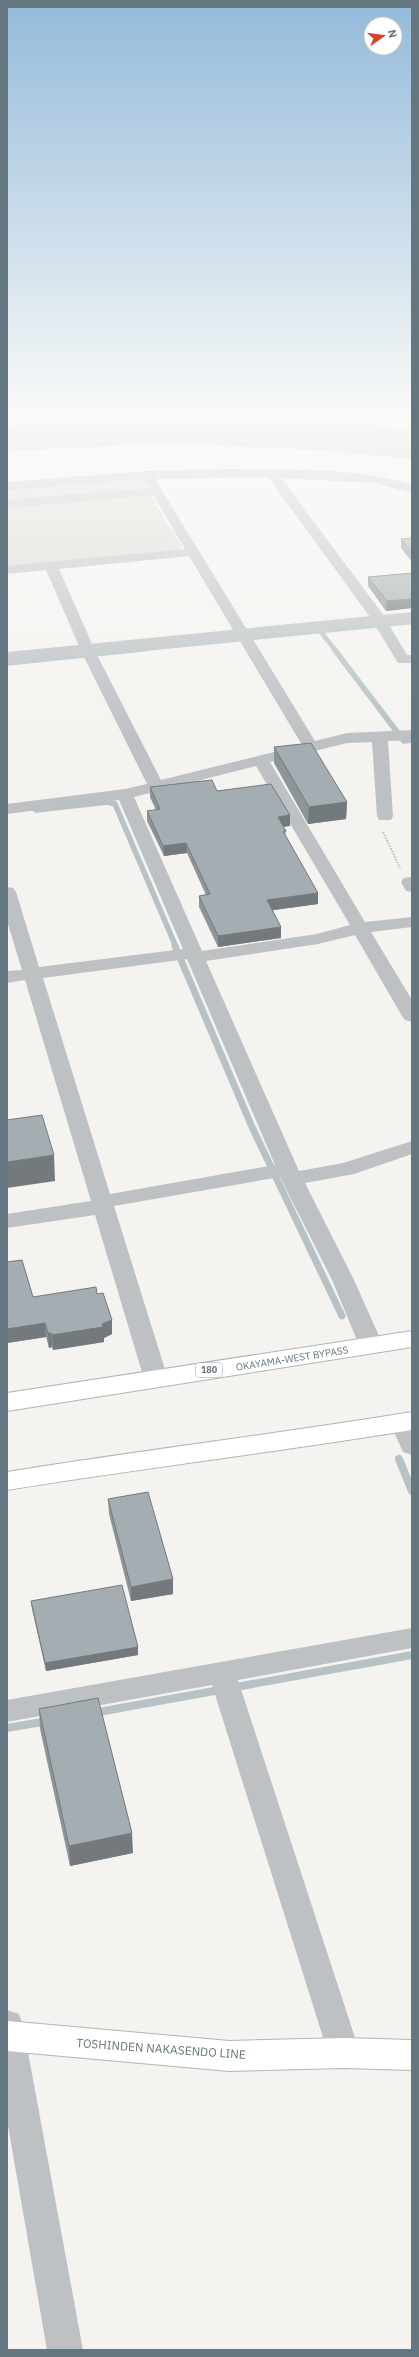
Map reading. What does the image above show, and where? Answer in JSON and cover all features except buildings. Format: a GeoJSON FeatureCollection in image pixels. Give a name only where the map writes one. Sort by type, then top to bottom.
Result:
{"type":"FeatureCollection","features":[{"type":"Feature","properties":{"kind":"main road","name":"OKAYAMA-WEST BYPASS"},"geometry":{"type":"LineString","coordinates":[[7,1402],[412,1339]]}},
{"type":"Feature","properties":{"kind":"main road"},"geometry":{"type":"LineString","coordinates":[[7,1481],[142,1459],[269,1444],[407,1422]]}},
{"type":"Feature","properties":{"kind":"main road","name":"TOSHINDEN NAKASENDO LINE"},"geometry":{"type":"LineString","coordinates":[[8,2032],[229,2056],[344,2053],[412,2055]]}},
{"type":"Feature","properties":{"kind":"street"},"geometry":{"type":"LineString","coordinates":[[175,522],[311,747]]}},
{"type":"Feature","properties":{"kind":"street"},"geometry":{"type":"LineString","coordinates":[[307,522],[382,623],[403,660],[412,659]]}},
{"type":"Feature","properties":{"kind":"street"},"geometry":{"type":"LineString","coordinates":[[7,570],[192,552]]}},
{"type":"Feature","properties":{"kind":"street"},"geometry":{"type":"LineString","coordinates":[[50,565],[89,653],[156,786]]}},
{"type":"Feature","properties":{"kind":"street"},"geometry":{"type":"LineString","coordinates":[[7,657],[89,653],[382,623],[412,616]]}},
{"type":"Feature","properties":{"kind":"street"},"geometry":{"type":"LineString","coordinates":[[7,808],[124,794],[347,738],[398,736],[385,816]]}},
{"type":"Feature","properties":{"kind":"street"},"geometry":{"type":"LineString","coordinates":[[261,760],[412,1016]]}},
{"type":"Feature","properties":{"kind":"street"},"geometry":{"type":"LineString","coordinates":[[124,794],[187,955],[281,1173],[344,1280],[371,1345]]}},
{"type":"Feature","properties":{"kind":"street"},"geometry":{"type":"LineString","coordinates":[[7,892],[156,1379]]}},
{"type":"Feature","properties":{"kind":"street"},"geometry":{"type":"LineString","coordinates":[[7,977],[318,939],[360,928],[412,922]]}},
{"type":"Feature","properties":{"kind":"street"},"geometry":{"type":"LineString","coordinates":[[7,1221],[281,1173],[347,1169],[412,1147]]}},
{"type":"Feature","properties":{"kind":"street"},"geometry":{"type":"LineString","coordinates":[[407,1422],[412,1446]]}},
{"type":"Feature","properties":{"kind":"street"},"geometry":{"type":"LineString","coordinates":[[7,1711],[226,1683],[412,1638]]}},
{"type":"Feature","properties":{"kind":"street"},"geometry":{"type":"LineString","coordinates":[[226,1683],[344,2053]]}},
{"type":"Feature","properties":{"kind":"street"},"geometry":{"type":"LineString","coordinates":[[8,2032],[65,2350]]}},
{"type":"Feature","properties":{"kind":"path"},"geometry":{"type":"LineString","coordinates":[[385,816],[377,817],[378,824],[389,841],[405,880],[411,885]]}},
{"type":"Feature","properties":{"kind":"shaded area"},"geometry":{"type":"Polygon","coordinates":[[[7,522],[167,522],[182,547],[177,550],[7,567],[7,522]]]}},
{"type":"Feature","properties":{"kind":"waterway"},"geometry":{"type":"LineString","coordinates":[[133,650],[412,622]]}},
{"type":"Feature","properties":{"kind":"waterway"},"geometry":{"type":"LineString","coordinates":[[321,632],[335,650]]}},
{"type":"Feature","properties":{"kind":"waterway"},"geometry":{"type":"LineString","coordinates":[[7,663],[143,649]]}},
{"type":"Feature","properties":{"kind":"waterway"},"geometry":{"type":"LineString","coordinates":[[334,649],[404,741],[412,740]]}},
{"type":"Feature","properties":{"kind":"waterway"},"geometry":{"type":"LineString","coordinates":[[36,810],[108,802],[115,804],[176,947]]}},
{"type":"Feature","properties":{"kind":"waterway"},"geometry":{"type":"LineString","coordinates":[[175,946],[252,1127],[342,1316]]}},
{"type":"Feature","properties":{"kind":"waterway"},"geometry":{"type":"LineString","coordinates":[[399,1459],[412,1491]]}},
{"type":"Feature","properties":{"kind":"waterway"},"geometry":{"type":"LineString","coordinates":[[93,1713],[412,1655]]}},
{"type":"Feature","properties":{"kind":"waterway"},"geometry":{"type":"LineString","coordinates":[[7,1728],[48,1721]]}}]}
